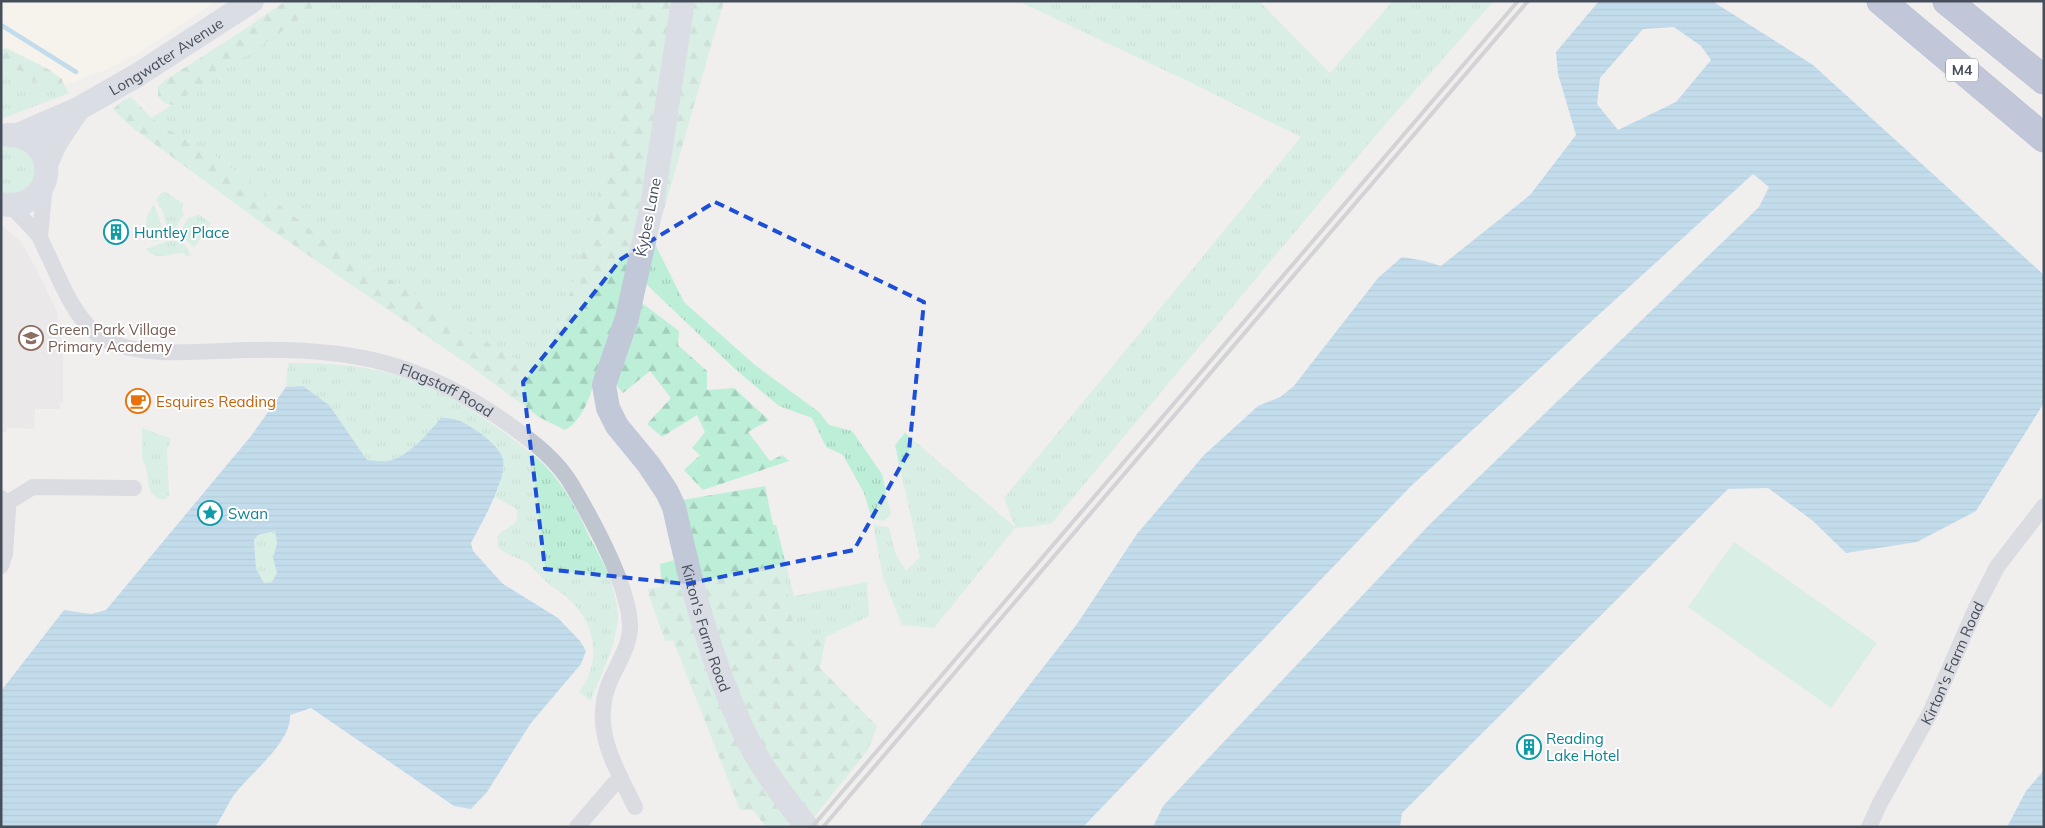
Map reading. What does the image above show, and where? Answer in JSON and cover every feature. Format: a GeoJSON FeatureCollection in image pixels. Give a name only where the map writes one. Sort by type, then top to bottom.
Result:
{"type":"FeatureCollection","features":[{"type":"Feature","properties":{"kind":"highway","name":"M4"},"geometry":{"type":"LineString","coordinates":[[1881,1],[2044,138]]}},
{"type":"Feature","properties":{"kind":"highway"},"geometry":{"type":"LineString","coordinates":[[1947,1],[2044,80]]}},
{"type":"Feature","properties":{"kind":"street","name":"Longwater Avenue"},"geometry":{"type":"LineString","coordinates":[[9,136],[78,109],[166,58],[252,1]]}},
{"type":"Feature","properties":{"kind":"street","name":"Kybes Lane"},"geometry":{"type":"LineString","coordinates":[[617,426],[608,408],[604,385],[626,318],[652,205],[683,1]]}},
{"type":"Feature","properties":{"kind":"street","name":"Longwater Avenue"},"geometry":{"type":"LineString","coordinates":[[6,205],[21,205],[31,200],[38,193],[56,142],[78,109]]}},
{"type":"Feature","properties":{"kind":"street"},"geometry":{"type":"LineString","coordinates":[[9,136],[30,140],[37,146],[42,154],[46,173]]}},
{"type":"Feature","properties":{"kind":"street","name":"Flagstaff Road"},"geometry":{"type":"LineString","coordinates":[[40,238],[46,173]]}},
{"type":"Feature","properties":{"kind":"street","name":"Flagstaff Road"},"geometry":{"type":"LineString","coordinates":[[6,205],[40,238],[63,288],[84,321],[101,337],[111,342],[125,348],[162,352],[297,349],[364,357],[435,379],[489,411],[540,449],[558,466],[572,485],[599,536],[626,595],[631,626],[626,649],[606,695],[602,721],[604,736],[610,754],[635,807]]}},
{"type":"Feature","properties":{"kind":"street","name":"Kirton's Farm Road"},"geometry":{"type":"LineString","coordinates":[[617,426],[668,492],[674,507],[700,618],[742,730],[773,781],[804,823]]}},
{"type":"Feature","properties":{"kind":"street"},"geometry":{"type":"LineString","coordinates":[[1,566],[5,550],[8,510],[4,500],[33,487],[134,488]]}},
{"type":"Feature","properties":{"kind":"street","name":"Kirton's Farm Road"},"geometry":{"type":"LineString","coordinates":[[1869,827],[1880,803],[1930,713],[1976,608],[1997,567],[2044,506]]}},
{"type":"Feature","properties":{"kind":"street"},"geometry":{"type":"LineString","coordinates":[[577,827],[614,784],[621,779]]}},
{"type":"Feature","properties":{"kind":"highlighted area"},"geometry":{"type":"Polygon","coordinates":[[[715,202],[924,302],[909,451],[854,550],[686,584],[545,569],[523,382],[621,259],[715,202]]]}},
{"type":"Feature","properties":{"kind":"shaded area"},"geometry":{"type":"Polygon","coordinates":[[[1,1],[217,1],[136,54],[110,68],[1,109],[1,1]]]}},
{"type":"Feature","properties":{"kind":"shaded area","name":"Green Park Village Primary Academy"},"geometry":{"type":"Polygon","coordinates":[[[1,225],[21,242],[39,274],[57,312],[63,348],[63,402],[60,402],[60,409],[35,409],[34,429],[7,428],[7,432],[1,432],[1,225]]]}},
{"type":"Feature","properties":{"kind":"green space"},"geometry":{"type":"Polygon","coordinates":[[[286,1],[327,1],[172,105],[164,103],[158,96],[158,87],[164,81],[286,1]]]}},
{"type":"Feature","properties":{"kind":"green space"},"geometry":{"type":"Polygon","coordinates":[[[327,1],[637,1],[630,53],[607,163],[571,291],[552,343],[535,371],[463,328],[402,286],[333,246],[212,154],[167,129],[152,118],[327,1]]]}},
{"type":"Feature","properties":{"kind":"green space"},"geometry":{"type":"Polygon","coordinates":[[[637,1],[724,1],[638,300],[679,331],[678,345],[707,371],[707,390],[734,388],[769,420],[748,432],[770,461],[782,455],[789,461],[703,490],[684,470],[700,455],[692,448],[705,432],[697,415],[662,437],[647,424],[671,398],[650,371],[623,393],[600,366],[583,410],[572,425],[565,430],[539,417],[469,365],[264,225],[129,125],[113,109],[123,100],[131,97],[152,118],[169,130],[212,154],[333,246],[402,286],[462,327],[535,371],[552,343],[571,291],[607,163],[630,53],[637,1]]]}},
{"type":"Feature","properties":{"kind":"green space"},"geometry":{"type":"Polygon","coordinates":[[[1018,1],[1259,1],[1330,73],[1393,1],[1494,1],[1382,128],[1051,524],[1015,528],[934,628],[902,625],[883,577],[873,525],[889,527],[896,555],[906,571],[920,557],[895,445],[905,433],[1015,527],[1004,498],[1301,137],[1018,1]]]}},
{"type":"Feature","properties":{"kind":"green space"},"geometry":{"type":"Polygon","coordinates":[[[6,48],[48,69],[62,79],[63,83],[45,89],[20,71],[15,70],[1,75],[1,50],[6,48]]]}},
{"type":"Feature","properties":{"kind":"green space"},"geometry":{"type":"Polygon","coordinates":[[[15,70],[24,73],[41,87],[63,83],[69,93],[1,119],[1,75],[15,70]]]}},
{"type":"Feature","properties":{"kind":"green space"},"geometry":{"type":"Polygon","coordinates":[[[1,144],[19,145],[38,164],[34,187],[1,199],[1,144]]]}},
{"type":"Feature","properties":{"kind":"green space"},"geometry":{"type":"Polygon","coordinates":[[[165,192],[183,203],[182,211],[184,214],[175,229],[167,230],[163,212],[156,200],[161,193],[165,192]]]}},
{"type":"Feature","properties":{"kind":"green space"},"geometry":{"type":"Polygon","coordinates":[[[154,205],[165,238],[157,241],[151,240],[146,226],[148,214],[154,205]]]}},
{"type":"Feature","properties":{"kind":"green space"},"geometry":{"type":"Polygon","coordinates":[[[198,214],[211,223],[194,248],[182,237],[180,231],[189,217],[194,217],[198,214]]]}},
{"type":"Feature","properties":{"kind":"green space"},"geometry":{"type":"Polygon","coordinates":[[[168,241],[186,246],[190,257],[183,253],[159,256],[150,253],[146,249],[168,241]]]}},
{"type":"Feature","properties":{"kind":"green space"},"geometry":{"type":"Polygon","coordinates":[[[654,242],[684,302],[755,365],[819,412],[829,425],[852,431],[882,474],[891,515],[884,521],[872,519],[864,493],[843,455],[826,447],[812,418],[779,406],[735,369],[643,281],[654,242]]]}},
{"type":"Feature","properties":{"kind":"green space"},"geometry":{"type":"Polygon","coordinates":[[[288,363],[350,366],[378,371],[429,387],[479,415],[538,459],[549,470],[578,513],[601,559],[611,581],[617,608],[615,637],[591,701],[579,692],[591,670],[593,658],[593,646],[587,623],[572,602],[529,564],[499,548],[497,537],[514,523],[517,511],[514,507],[495,497],[500,484],[442,418],[431,431],[403,455],[387,461],[367,460],[347,431],[303,386],[286,387],[288,363]]]}},
{"type":"Feature","properties":{"kind":"green space"},"geometry":{"type":"Polygon","coordinates":[[[142,428],[171,439],[167,450],[169,495],[165,499],[159,499],[151,493],[149,487],[146,467],[142,457],[142,428]]]}},
{"type":"Feature","properties":{"kind":"green space"},"geometry":{"type":"Polygon","coordinates":[[[765,486],[796,636],[826,637],[820,668],[877,726],[868,750],[806,827],[766,827],[753,810],[740,810],[673,640],[665,641],[648,589],[662,587],[660,564],[675,560],[682,500],[765,486]]]}},
{"type":"Feature","properties":{"kind":"green space"},"geometry":{"type":"Polygon","coordinates":[[[773,525],[776,525],[794,596],[867,582],[869,616],[826,637],[796,637],[773,525]]]}},
{"type":"Feature","properties":{"kind":"green space"},"geometry":{"type":"Polygon","coordinates":[[[275,531],[277,543],[273,558],[277,573],[272,582],[263,583],[256,569],[254,540],[258,535],[275,531]]]}},
{"type":"Feature","properties":{"kind":"green space"},"geometry":{"type":"Polygon","coordinates":[[[1734,542],[1877,643],[1831,708],[1688,607],[1734,542]]]}},
{"type":"Feature","properties":{"kind":"water"},"geometry":{"type":"Polygon","coordinates":[[[1599,1],[1712,1],[1813,65],[2044,275],[2044,403],[1976,511],[1917,542],[1846,553],[1812,520],[1768,488],[1728,489],[1402,813],[1400,827],[1153,827],[1163,806],[1430,524],[1759,207],[1769,187],[1753,174],[1410,487],[1083,827],[921,827],[921,824],[1077,624],[1137,534],[1204,455],[1258,406],[1280,397],[1293,387],[1378,278],[1402,257],[1441,266],[1530,195],[1576,135],[1558,74],[1556,52],[1599,1]],[[1674,27],[1643,29],[1600,78],[1597,104],[1618,130],[1676,102],[1711,60],[1701,46],[1674,27]]]}},
{"type":"Feature","properties":{"kind":"water"},"geometry":{"type":"Polygon","coordinates":[[[303,386],[329,405],[367,460],[387,461],[395,459],[417,444],[441,418],[462,422],[490,441],[497,448],[503,459],[503,468],[497,490],[487,514],[471,543],[473,551],[503,584],[558,618],[580,641],[586,651],[581,664],[531,723],[487,792],[471,809],[454,806],[311,708],[290,715],[285,735],[235,794],[215,827],[1,827],[1,691],[64,610],[91,614],[106,610],[251,436],[286,387],[303,386]],[[212,505],[205,507],[202,512],[204,520],[209,522],[215,521],[218,516],[217,508],[212,505]],[[275,531],[258,535],[254,540],[256,569],[264,583],[272,582],[277,573],[273,558],[277,543],[275,531]]]}},
{"type":"Feature","properties":{"kind":"water"},"geometry":{"type":"Polygon","coordinates":[[[2044,770],[2044,827],[2007,827],[2026,791],[2044,770]]]}},
{"type":"Feature","properties":{"kind":"waterway"},"geometry":{"type":"LineString","coordinates":[[1,25],[76,72]]}},
{"type":"Feature","properties":{"kind":"railway"},"geometry":{"type":"LineString","coordinates":[[812,827],[1518,1]]}},
{"type":"Feature","properties":{"kind":"railway"},"geometry":{"type":"LineString","coordinates":[[823,827],[1528,1]]}},
{"type":"Feature","properties":{"kind":"place","name":"Huntley Place"},"geometry":{"type":"Point","coordinates":[116,232]}},
{"type":"Feature","properties":{"kind":"place","name":"Green Park Village Primary Academy"},"geometry":{"type":"Point","coordinates":[31,338]}},
{"type":"Feature","properties":{"kind":"place","name":"Esquires Reading"},"geometry":{"type":"Point","coordinates":[138,401]}},
{"type":"Feature","properties":{"kind":"place","name":"Swan"},"geometry":{"type":"Point","coordinates":[210,513]}},
{"type":"Feature","properties":{"kind":"place","name":"Reading Lake Hotel"},"geometry":{"type":"Point","coordinates":[1529,747]}}]}
